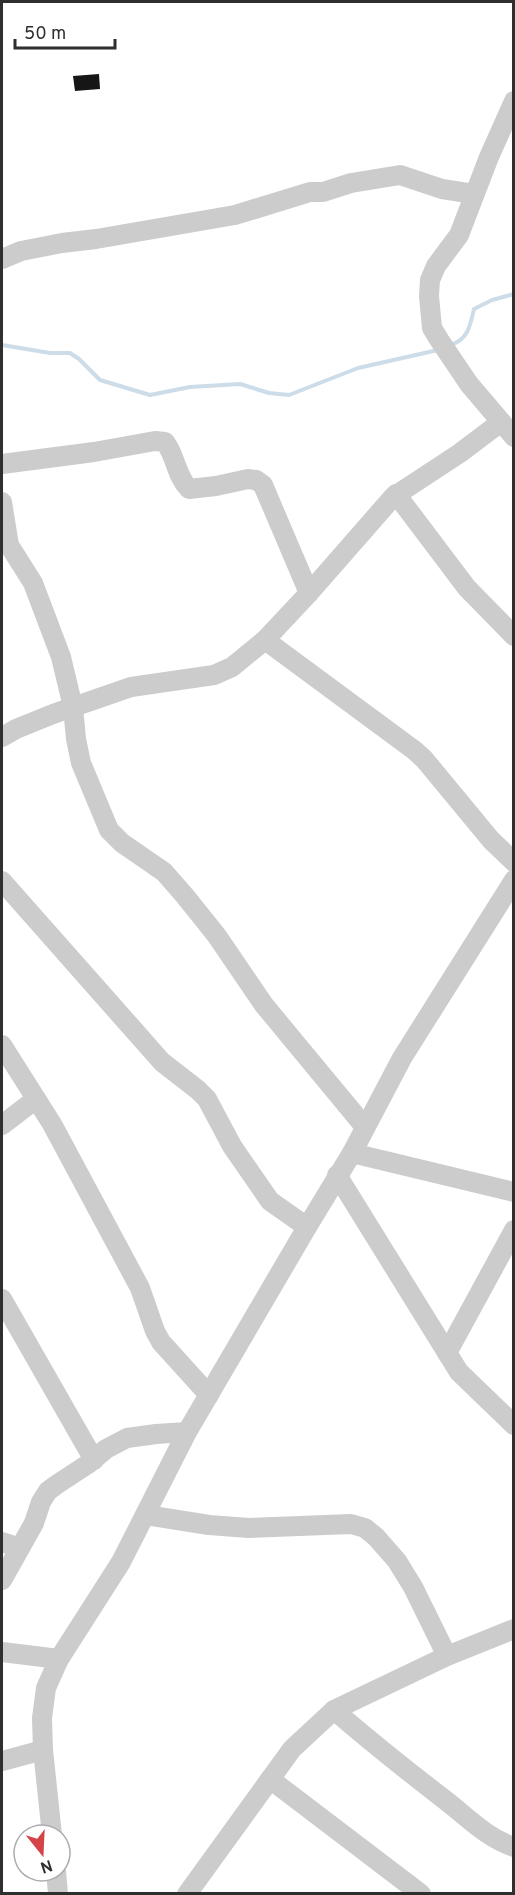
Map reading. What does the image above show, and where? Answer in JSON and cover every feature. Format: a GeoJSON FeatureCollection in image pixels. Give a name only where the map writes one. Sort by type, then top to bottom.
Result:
{"type":"FeatureCollection","features":[{"type":"Feature","properties":{"kind":"street"},"geometry":{"type":"LineString","coordinates":[[6,732],[131,687],[207,676],[232,667],[265,640],[380,509],[396,494],[460,453],[507,430],[469,384],[432,328],[429,296],[430,280],[436,266],[459,235],[513,101]]}},
{"type":"Feature","properties":{"kind":"street"},"geometry":{"type":"LineString","coordinates":[[2,259],[21,251],[62,243],[235,215],[310,192],[323,192],[351,183],[400,175],[442,189],[474,194]]}},
{"type":"Feature","properties":{"kind":"street"},"geometry":{"type":"LineString","coordinates":[[2,464],[165,441],[172,451],[184,484],[189,489],[248,479],[263,484],[309,592]]}},
{"type":"Feature","properties":{"kind":"street"},"geometry":{"type":"LineString","coordinates":[[396,494],[467,588],[513,636]]}},
{"type":"Feature","properties":{"kind":"street"},"geometry":{"type":"LineString","coordinates":[[2,502],[9,544],[40,598],[60,657],[73,707],[81,763],[109,830],[122,843],[164,872],[185,896],[217,936],[264,1005],[365,1127]]}},
{"type":"Feature","properties":{"kind":"street"},"geometry":{"type":"LineString","coordinates":[[265,640],[414,750],[491,840],[513,862]]}},
{"type":"Feature","properties":{"kind":"street"},"geometry":{"type":"LineString","coordinates":[[2,881],[162,1062],[198,1090],[207,1100],[232,1146],[270,1201],[307,1227]]}},
{"type":"Feature","properties":{"kind":"street"},"geometry":{"type":"LineString","coordinates":[[51,1823],[42,1718],[46,1688],[59,1659],[121,1562],[187,1432],[352,1153],[402,1058],[512,886]]}},
{"type":"Feature","properties":{"kind":"street"},"geometry":{"type":"LineString","coordinates":[[2,1045],[52,1124],[140,1288],[161,1342],[209,1395]]}},
{"type":"Feature","properties":{"kind":"street"},"geometry":{"type":"LineString","coordinates":[[2,1125],[36,1099]]}},
{"type":"Feature","properties":{"kind":"street"},"geometry":{"type":"LineString","coordinates":[[352,1153],[513,1192]]}},
{"type":"Feature","properties":{"kind":"street"},"geometry":{"type":"LineString","coordinates":[[337,1176],[447,1353],[469,1383],[513,1425]]}},
{"type":"Feature","properties":{"kind":"street"},"geometry":{"type":"LineString","coordinates":[[447,1353],[513,1230]]}},
{"type":"Feature","properties":{"kind":"street"},"geometry":{"type":"LineString","coordinates":[[2,1299],[94,1460]]}},
{"type":"Feature","properties":{"kind":"street"},"geometry":{"type":"LineString","coordinates":[[2,1580],[34,1523],[41,1502],[48,1491],[94,1460],[106,1449],[127,1437],[187,1432]]}},
{"type":"Feature","properties":{"kind":"street"},"geometry":{"type":"LineString","coordinates":[[146,1515],[209,1525],[249,1528],[331,1524],[351,1524],[365,1528],[397,1561],[413,1587],[447,1656]]}},
{"type":"Feature","properties":{"kind":"street"},"geometry":{"type":"LineString","coordinates":[[2,1542],[20,1548]]}},
{"type":"Feature","properties":{"kind":"street"},"geometry":{"type":"LineString","coordinates":[[187,1893],[292,1749],[334,1710],[447,1656],[513,1629]]}},
{"type":"Feature","properties":{"kind":"street"},"geometry":{"type":"LineString","coordinates":[[2,1652],[59,1659]]}},
{"type":"Feature","properties":{"kind":"street"},"geometry":{"type":"LineString","coordinates":[[334,1710],[386,1755],[492,1836],[513,1847]]}},
{"type":"Feature","properties":{"kind":"street"},"geometry":{"type":"LineString","coordinates":[[2,1761],[44,1750]]}},
{"type":"Feature","properties":{"kind":"street"},"geometry":{"type":"LineString","coordinates":[[270,1779],[421,1893]]}},
{"type":"Feature","properties":{"kind":"building"},"geometry":{"type":"Polygon","coordinates":[[[99,74],[100,89],[75,91],[73,76],[99,74]]]}},
{"type":"Feature","properties":{"kind":"waterway"},"geometry":{"type":"LineString","coordinates":[[450,345],[464,336],[474,309],[492,300],[514,294]]}},
{"type":"Feature","properties":{"kind":"waterway"},"geometry":{"type":"LineString","coordinates":[[2,345],[50,353],[70,353],[100,380],[150,395],[190,387],[240,384],[269,393],[289,395],[358,368],[438,350]]}}]}
